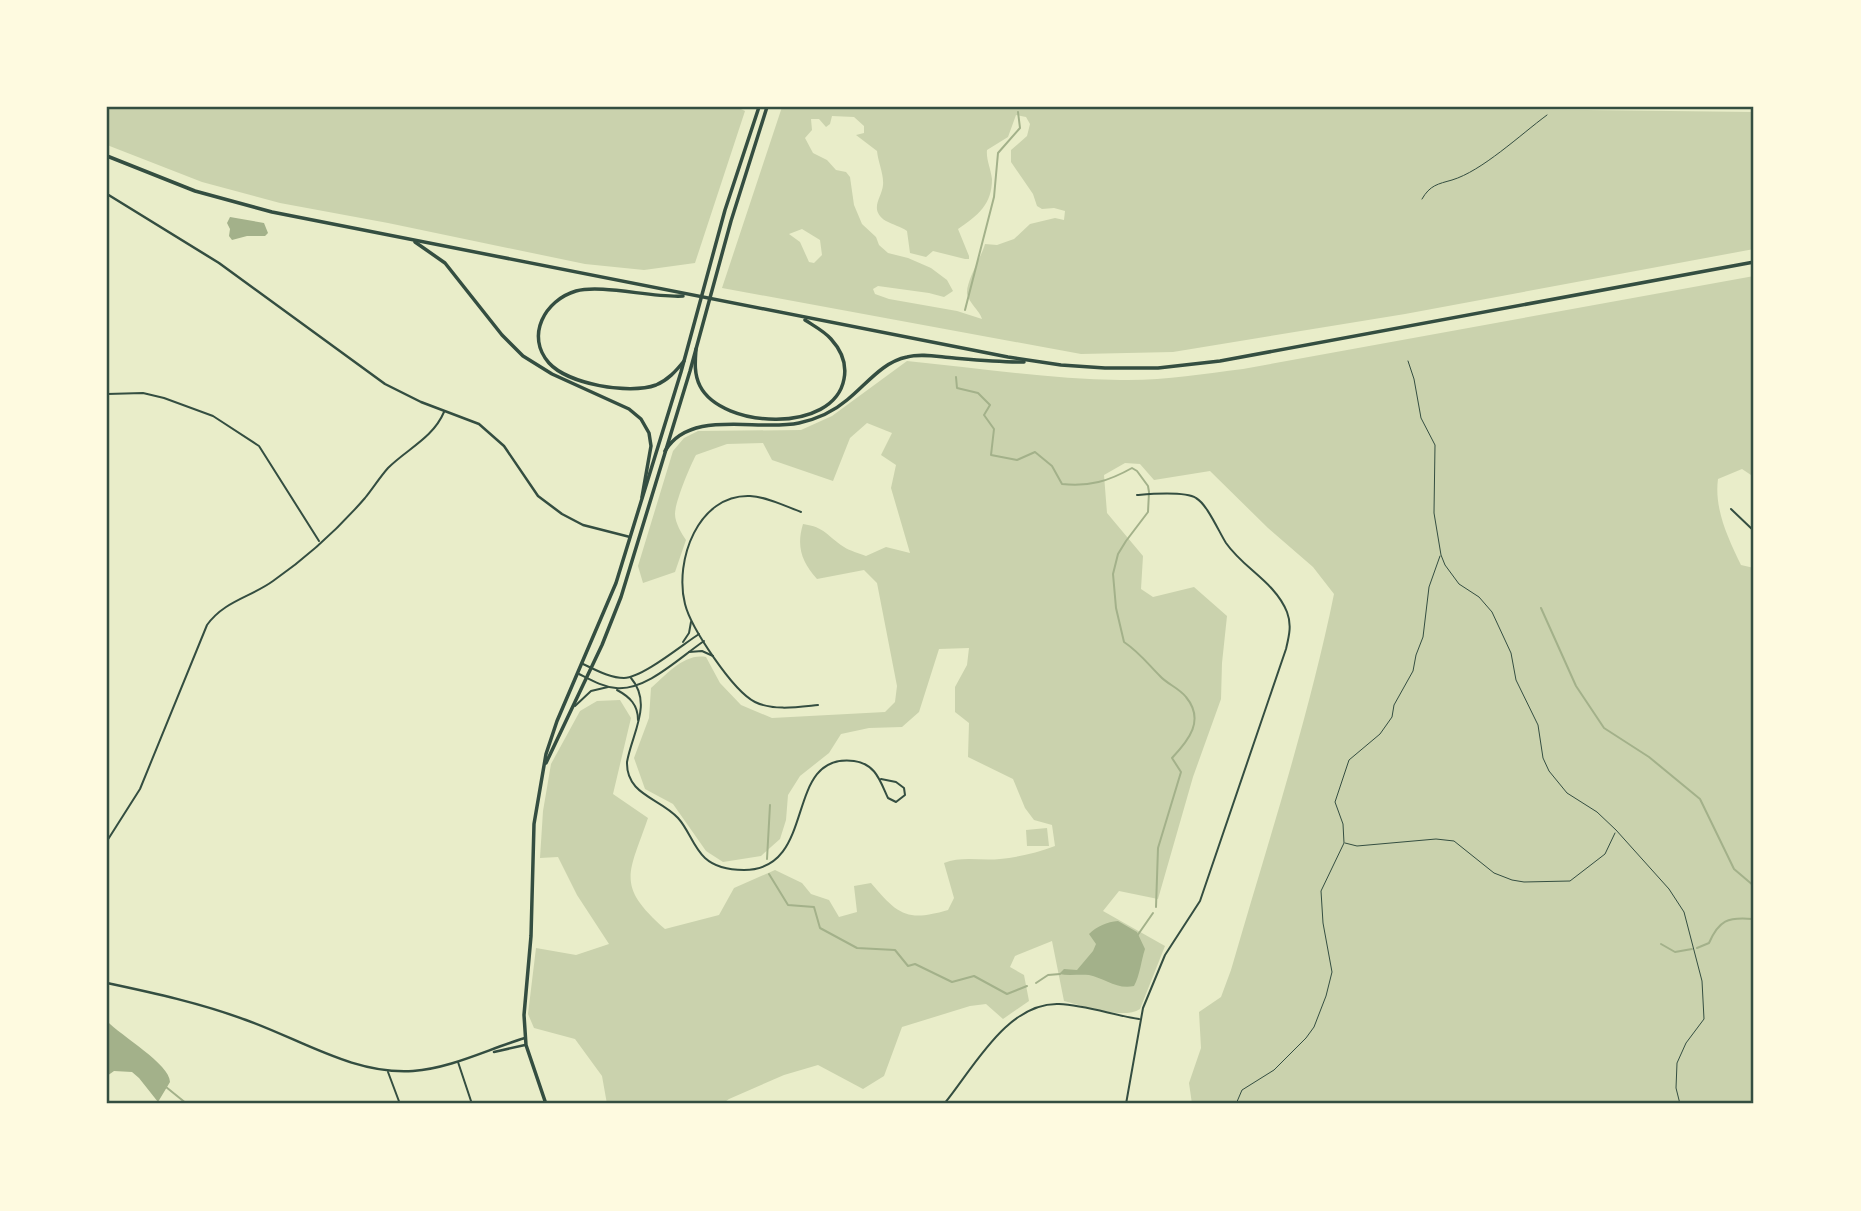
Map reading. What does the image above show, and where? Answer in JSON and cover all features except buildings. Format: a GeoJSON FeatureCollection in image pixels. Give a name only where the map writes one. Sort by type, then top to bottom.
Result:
{"type":"FeatureCollection","features":[{"type":"Feature","properties":{"kind":"main road"},"geometry":{"type":"LineString","coordinates":[[546,1104],[526,1045],[524,1015],[531,936],[534,824],[544,768],[555,728],[613,593],[684,361],[728,201],[759,107]]}},
{"type":"Feature","properties":{"kind":"main road"},"geometry":{"type":"LineString","coordinates":[[544,768],[592,668],[621,597],[696,349],[733,213],[767,107]]}},
{"type":"Feature","properties":{"kind":"main road"},"geometry":{"type":"LineString","coordinates":[[107,156],[179,185],[290,216],[1035,362]]}},
{"type":"Feature","properties":{"kind":"main road"},"geometry":{"type":"LineString","coordinates":[[410,240],[445,263],[502,335],[523,356],[552,374],[629,409],[641,419],[648,429],[650,441],[642,497]]}},
{"type":"Feature","properties":{"kind":"main road"},"geometry":{"type":"LineString","coordinates":[[665,451],[677,436],[694,427],[781,425],[818,417],[847,401],[887,365],[903,357],[920,355],[1122,368],[1211,362],[1754,262]]}},
{"type":"Feature","properties":{"kind":"main road"},"geometry":{"type":"LineString","coordinates":[[684,361],[668,379],[652,386],[635,388],[600,385],[570,376],[551,366],[541,351],[538,331],[542,317],[552,304],[576,291],[593,290],[664,297],[691,296]]}},
{"type":"Feature","properties":{"kind":"main road"},"geometry":{"type":"LineString","coordinates":[[696,349],[695,366],[699,384],[707,396],[717,403],[732,411],[758,418],[784,419],[804,416],[822,409],[835,398],[843,385],[845,371],[838,347],[804,318]]}},
{"type":"Feature","properties":{"kind":"street"},"geometry":{"type":"LineString","coordinates":[[107,194],[219,262],[379,380],[403,394],[479,424],[498,440],[536,493],[562,514],[583,525],[630,537]]}},
{"type":"Feature","properties":{"kind":"street"},"geometry":{"type":"LineString","coordinates":[[107,394],[143,393],[176,401],[213,416],[259,446],[320,542]]}},
{"type":"Feature","properties":{"kind":"street"},"geometry":{"type":"LineString","coordinates":[[107,841],[140,789],[207,625],[213,617],[231,603],[272,582],[320,542],[365,498],[387,469],[428,436],[445,411]]}},
{"type":"Feature","properties":{"kind":"street"},"geometry":{"type":"LineString","coordinates":[[1126,1104],[1140,1020],[1165,955],[1200,901],[1286,649],[1290,629],[1286,610],[1272,587],[1237,556],[1200,500],[1185,495],[1137,495]]}},
{"type":"Feature","properties":{"kind":"street"},"geometry":{"type":"LineString","coordinates":[[801,512],[762,498],[742,497],[722,502],[705,516],[694,535],[683,575],[682,592],[690,618],[731,683],[755,702],[780,707],[818,705]]}},
{"type":"Feature","properties":{"kind":"street"},"geometry":{"type":"LineString","coordinates":[[1731,509],[1754,531]]}},
{"type":"Feature","properties":{"kind":"street"},"geometry":{"type":"LineString","coordinates":[[680,646],[689,633],[690,618]]}},
{"type":"Feature","properties":{"kind":"street"},"geometry":{"type":"LineString","coordinates":[[583,664],[620,678],[631,678],[643,673],[700,634]]}},
{"type":"Feature","properties":{"kind":"street"},"geometry":{"type":"LineString","coordinates":[[571,712],[587,693],[599,688],[637,686],[653,678],[704,641]]}},
{"type":"Feature","properties":{"kind":"street"},"geometry":{"type":"LineString","coordinates":[[685,654],[699,651],[714,656]]}},
{"type":"Feature","properties":{"kind":"street"},"geometry":{"type":"LineString","coordinates":[[579,674],[625,694],[633,701],[638,711],[638,725]]}},
{"type":"Feature","properties":{"kind":"street"},"geometry":{"type":"LineString","coordinates":[[631,678],[637,686],[642,706],[626,770],[640,792],[679,819],[703,857],[721,868],[749,870],[764,867],[780,855],[795,832],[814,776],[828,765],[839,761],[862,763],[881,779],[901,785],[905,795],[896,802],[888,798],[881,779]]}},
{"type":"Feature","properties":{"kind":"street"},"geometry":{"type":"LineString","coordinates":[[107,983],[202,1005],[248,1020],[333,1056],[388,1071],[420,1070],[526,1045]]}},
{"type":"Feature","properties":{"kind":"street"},"geometry":{"type":"LineString","coordinates":[[944,1104],[994,1039],[1024,1012],[1060,1004],[1140,1020]]}},
{"type":"Feature","properties":{"kind":"street"},"geometry":{"type":"LineString","coordinates":[[490,1052],[525,1038]]}},
{"type":"Feature","properties":{"kind":"street"},"geometry":{"type":"LineString","coordinates":[[458,1061],[472,1104]]}},
{"type":"Feature","properties":{"kind":"street"},"geometry":{"type":"LineString","coordinates":[[388,1071],[400,1104]]}},
{"type":"Feature","properties":{"kind":"path"},"geometry":{"type":"LineString","coordinates":[[1422,200],[1426,192],[1439,182],[1452,180],[1477,168],[1547,116]]}},
{"type":"Feature","properties":{"kind":"path"},"geometry":{"type":"LineString","coordinates":[[1408,360],[1421,418],[1435,445],[1434,513],[1441,555],[1459,584],[1479,597],[1492,612],[1511,653],[1516,680],[1538,726],[1543,758],[1549,771],[1567,793],[1591,807],[1616,830],[1679,900],[1684,912],[1700,972],[1704,1018],[1686,1043],[1677,1063],[1676,1088],[1680,1104]]}},
{"type":"Feature","properties":{"kind":"path"},"geometry":{"type":"LineString","coordinates":[[1236,1104],[1242,1090],[1274,1070],[1299,1047],[1314,1027],[1326,996],[1332,972],[1323,923],[1321,891],[1344,843],[1343,824],[1335,802],[1349,760],[1380,734],[1392,717],[1394,705],[1413,671],[1423,638],[1429,587],[1441,555]]}},
{"type":"Feature","properties":{"kind":"path"},"geometry":{"type":"LineString","coordinates":[[1344,843],[1357,846],[1436,839],[1454,841],[1494,873],[1512,880],[1570,881],[1605,854],[1616,830]]}},
{"type":"Feature","properties":{"kind":"shaded area"},"geometry":{"type":"Polygon","coordinates":[[[107,107],[737,107],[745,111],[695,263],[644,270],[585,264],[280,203],[202,182],[107,145],[107,107]]]}},
{"type":"Feature","properties":{"kind":"shaded area"},"geometry":{"type":"Polygon","coordinates":[[[782,107],[1346,107],[1754,112],[1754,249],[1405,314],[1173,352],[1081,354],[722,288],[782,107]],[[1016,115],[1008,137],[987,150],[992,179],[987,203],[978,214],[958,229],[969,259],[933,251],[926,257],[910,253],[907,231],[886,221],[878,212],[877,203],[883,177],[877,151],[856,135],[864,133],[864,126],[854,117],[832,116],[826,127],[819,119],[811,119],[812,130],[805,138],[813,153],[850,177],[854,205],[862,224],[876,237],[879,245],[888,253],[931,268],[947,280],[953,291],[944,297],[878,286],[873,289],[875,294],[957,311],[982,319],[970,301],[967,289],[985,244],[997,245],[1014,239],[1030,224],[1055,218],[1064,220],[1065,211],[1037,206],[1033,194],[1011,162],[1011,150],[1027,136],[1030,124],[1026,117],[1016,115]],[[802,229],[789,234],[800,242],[809,262],[814,263],[822,255],[820,240],[802,229]]]}},
{"type":"Feature","properties":{"kind":"shaded area"},"geometry":{"type":"Polygon","coordinates":[[[230,217],[264,223],[268,233],[265,236],[247,236],[232,240],[227,223],[230,217]]]}},
{"type":"Feature","properties":{"kind":"shaded area"},"geometry":{"type":"Polygon","coordinates":[[[1754,276],[1754,477],[1742,469],[1718,479],[1717,490],[1723,523],[1736,555],[1741,565],[1754,568],[1754,1104],[1192,1104],[1189,1083],[1201,1048],[1199,1012],[1221,997],[1231,970],[1299,736],[1334,594],[1313,567],[1268,528],[1210,471],[1154,480],[1140,464],[1125,463],[1104,475],[1107,513],[1143,556],[1141,589],[1153,597],[1194,587],[1227,616],[1221,699],[1193,777],[1158,899],[1119,891],[1103,911],[1165,946],[1140,1009],[1114,1013],[1064,1001],[1052,941],[1015,956],[1010,967],[1024,975],[1029,1001],[1003,1019],[986,1004],[970,1006],[902,1027],[884,1076],[863,1089],[818,1065],[784,1075],[722,1104],[607,1104],[602,1076],[575,1039],[534,1028],[528,1014],[536,948],[576,955],[609,944],[577,895],[558,857],[540,858],[543,811],[551,764],[580,711],[597,701],[620,700],[631,718],[613,794],[648,818],[632,866],[631,878],[639,901],[665,929],[719,915],[734,888],[775,870],[802,883],[811,894],[829,900],[839,917],[857,912],[854,886],[871,883],[896,909],[904,913],[934,914],[948,910],[954,898],[944,863],[1014,857],[1055,846],[1052,825],[1034,820],[1025,808],[1013,779],[968,757],[969,723],[955,712],[955,687],[967,665],[969,648],[939,649],[919,712],[902,727],[869,728],[841,734],[829,753],[800,776],[788,795],[786,820],[780,839],[761,856],[723,862],[706,851],[673,804],[645,789],[634,758],[649,718],[651,688],[676,666],[690,658],[706,657],[720,683],[741,705],[772,718],[885,712],[895,702],[897,686],[877,583],[864,570],[817,579],[804,560],[800,547],[803,524],[821,530],[846,548],[866,556],[886,547],[910,553],[891,488],[896,465],[881,455],[892,433],[867,423],[850,438],[833,481],[772,460],[763,443],[727,444],[696,455],[676,508],[676,521],[686,540],[675,572],[643,583],[638,566],[673,451],[684,438],[698,431],[801,430],[832,416],[907,361],[1093,379],[1182,377],[1243,369],[1754,276]]]}},
{"type":"Feature","properties":{"kind":"shaded area"},"geometry":{"type":"Polygon","coordinates":[[[1047,828],[1049,846],[1027,846],[1026,830],[1047,828]]]}},
{"type":"Feature","properties":{"kind":"shaded area"},"geometry":{"type":"Polygon","coordinates":[[[1118,921],[1137,932],[1145,949],[1134,986],[1116,985],[1089,975],[1059,974],[1064,969],[1077,970],[1093,951],[1096,944],[1089,934],[1092,931],[1118,921]]]}},
{"type":"Feature","properties":{"kind":"shaded area"},"geometry":{"type":"Polygon","coordinates":[[[107,1021],[154,1059],[168,1075],[170,1082],[158,1102],[132,1072],[114,1071],[107,1076],[107,1021]]]}},
{"type":"Feature","properties":{"kind":"waterway"},"geometry":{"type":"LineString","coordinates":[[965,310],[994,197],[998,153],[1020,128],[1018,112]]}},
{"type":"Feature","properties":{"kind":"waterway"},"geometry":{"type":"LineString","coordinates":[[956,377],[957,388],[978,393],[990,405],[984,415],[994,429],[991,455],[1017,460],[1035,452],[1052,466],[1062,484],[1098,482],[1132,468],[1148,486],[1148,512],[1118,554],[1113,574],[1116,608],[1124,642],[1186,697],[1194,714],[1189,737],[1172,758],[1181,772],[1158,848],[1156,907]]}},
{"type":"Feature","properties":{"kind":"waterway"},"geometry":{"type":"LineString","coordinates":[[1541,608],[1576,686],[1604,728],[1649,757],[1700,799],[1734,869],[1754,886]]}},
{"type":"Feature","properties":{"kind":"waterway"},"geometry":{"type":"LineString","coordinates":[[767,859],[770,805]]}},
{"type":"Feature","properties":{"kind":"waterway"},"geometry":{"type":"LineString","coordinates":[[769,874],[788,905],[814,907],[820,928],[857,948],[895,950],[908,966],[915,964],[952,982],[974,976],[1007,994],[1027,986]]}},
{"type":"Feature","properties":{"kind":"waterway"},"geometry":{"type":"LineString","coordinates":[[1137,936],[1153,913]]}},
{"type":"Feature","properties":{"kind":"waterway"},"geometry":{"type":"LineString","coordinates":[[1697,948],[1709,943],[1717,929],[1725,922],[1752,919],[1754,915]]}},
{"type":"Feature","properties":{"kind":"waterway"},"geometry":{"type":"LineString","coordinates":[[1661,944],[1675,952],[1692,949]]}},
{"type":"Feature","properties":{"kind":"waterway"},"geometry":{"type":"LineString","coordinates":[[1036,983],[1048,975],[1060,974]]}},
{"type":"Feature","properties":{"kind":"waterway"},"geometry":{"type":"LineString","coordinates":[[166,1087],[187,1104]]}}]}
